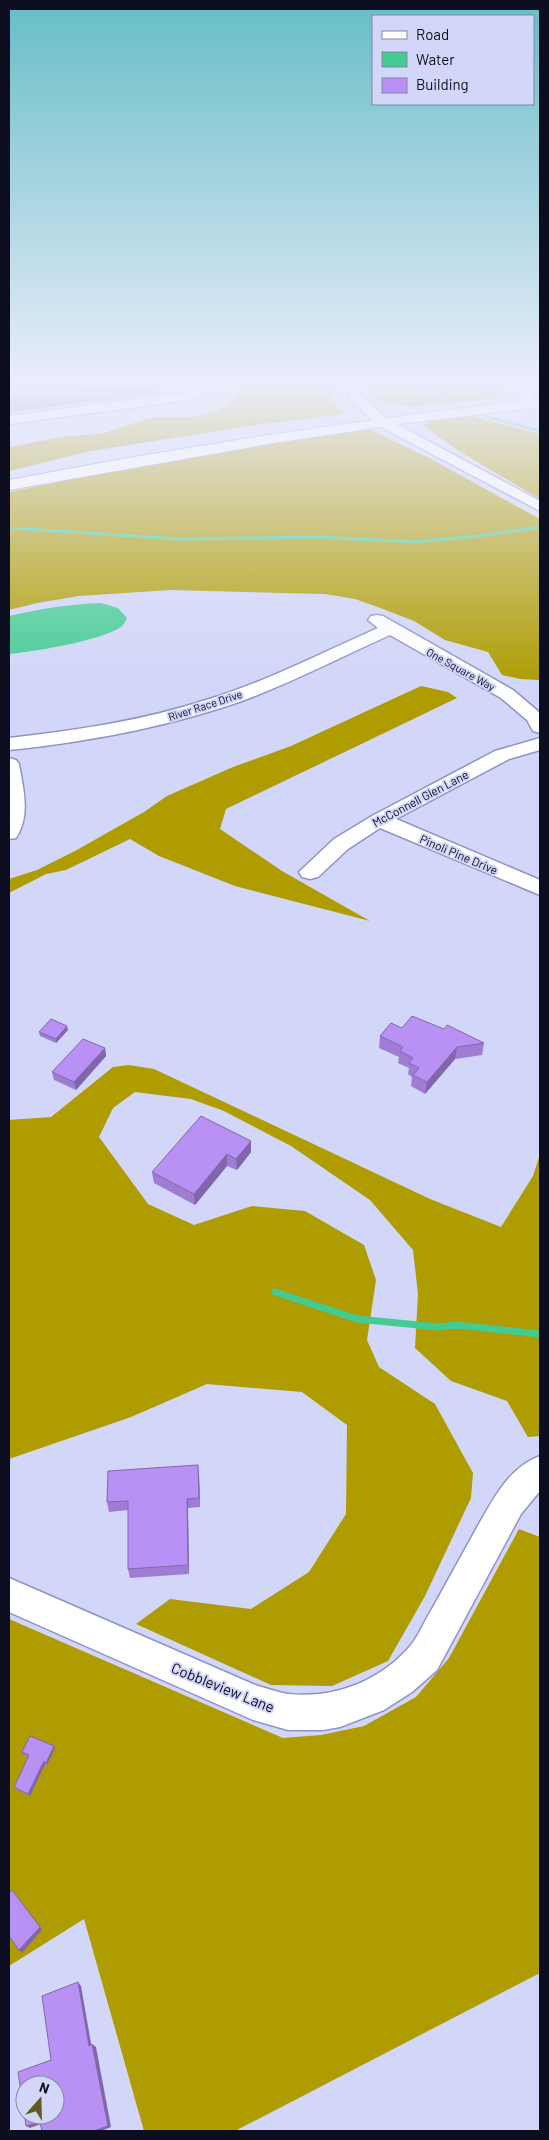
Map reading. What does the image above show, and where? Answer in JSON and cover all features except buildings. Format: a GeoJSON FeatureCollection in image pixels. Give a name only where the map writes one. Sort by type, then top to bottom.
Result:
{"type":"FeatureCollection","features":[{"type":"Feature","properties":{"kind":"street"},"geometry":{"type":"LineString","coordinates":[[499,485],[540,507]]}},
{"type":"Feature","properties":{"kind":"street","name":"One Square Way"},"geometry":{"type":"LineString","coordinates":[[382,624],[506,694],[534,717],[540,727]]}},
{"type":"Feature","properties":{"kind":"street","name":"River Race Drive"},"geometry":{"type":"LineString","coordinates":[[9,744],[71,737],[139,726],[216,704],[252,690],[382,624]]}},
{"type":"Feature","properties":{"kind":"street","name":"McConnell Glen Lane"},"geometry":{"type":"LineString","coordinates":[[310,872],[341,844],[379,820],[502,755],[540,744]]}},
{"type":"Feature","properties":{"kind":"street"},"geometry":{"type":"LineString","coordinates":[[9,764],[16,804],[9,833]]}},
{"type":"Feature","properties":{"kind":"street","name":"Pinoli Pine Drive"},"geometry":{"type":"LineString","coordinates":[[379,820],[540,888]]}},
{"type":"Feature","properties":{"kind":"street","name":"Cobbleview Lane"},"geometry":{"type":"LineString","coordinates":[[9,1595],[253,1702],[284,1711],[317,1713],[344,1709],[369,1700],[390,1688],[410,1672],[424,1657],[509,1503],[529,1480],[540,1471]]}},
{"type":"Feature","properties":{"kind":"shaded area"},"geometry":{"type":"Polygon","coordinates":[[[45,485],[478,485],[540,519],[540,680],[520,679],[502,675],[488,652],[445,640],[414,621],[355,599],[325,594],[170,590],[79,596],[9,610],[9,492],[45,485]]]}},
{"type":"Feature","properties":{"kind":"shaded area"},"geometry":{"type":"Polygon","coordinates":[[[516,485],[540,485],[540,499],[516,485]]]}},
{"type":"Feature","properties":{"kind":"shaded area"},"geometry":{"type":"Polygon","coordinates":[[[421,686],[448,692],[457,698],[226,809],[220,829],[282,871],[370,921],[235,886],[159,856],[130,839],[66,870],[46,874],[9,893],[9,879],[37,870],[75,851],[144,812],[167,796],[233,767],[291,746],[421,686]]]}},
{"type":"Feature","properties":{"kind":"shaded area"},"geometry":{"type":"Polygon","coordinates":[[[129,1065],[154,1069],[430,1199],[501,1227],[533,1176],[540,1154],[540,1436],[528,1437],[507,1401],[451,1381],[415,1348],[418,1294],[413,1250],[370,1200],[291,1146],[224,1111],[191,1099],[135,1092],[113,1108],[99,1137],[148,1204],[194,1225],[252,1206],[305,1211],[364,1245],[376,1280],[367,1340],[379,1367],[435,1404],[473,1473],[471,1498],[425,1596],[388,1661],[332,1686],[271,1685],[136,1624],[170,1599],[251,1609],[309,1572],[346,1514],[347,1425],[302,1392],[207,1384],[131,1417],[9,1459],[9,1120],[51,1117],[113,1067],[129,1065]]]}},
{"type":"Feature","properties":{"kind":"shaded area"},"geometry":{"type":"Polygon","coordinates":[[[519,1529],[540,1537],[540,1973],[235,2131],[144,2131],[84,1919],[9,1966],[9,1619],[283,1738],[321,1735],[364,1726],[416,1697],[449,1658],[519,1529]]]}},
{"type":"Feature","properties":{"kind":"water"},"geometry":{"type":"Polygon","coordinates":[[[101,603],[118,608],[127,618],[123,625],[102,636],[51,648],[9,654],[9,616],[55,607],[101,603]]]}},
{"type":"Feature","properties":{"kind":"waterway"},"geometry":{"type":"LineString","coordinates":[[9,528],[179,539],[316,537],[416,542],[479,536],[540,527]]}},
{"type":"Feature","properties":{"kind":"waterway"},"geometry":{"type":"LineString","coordinates":[[275,1292],[357,1319],[439,1327],[457,1325],[540,1334]]}}]}
